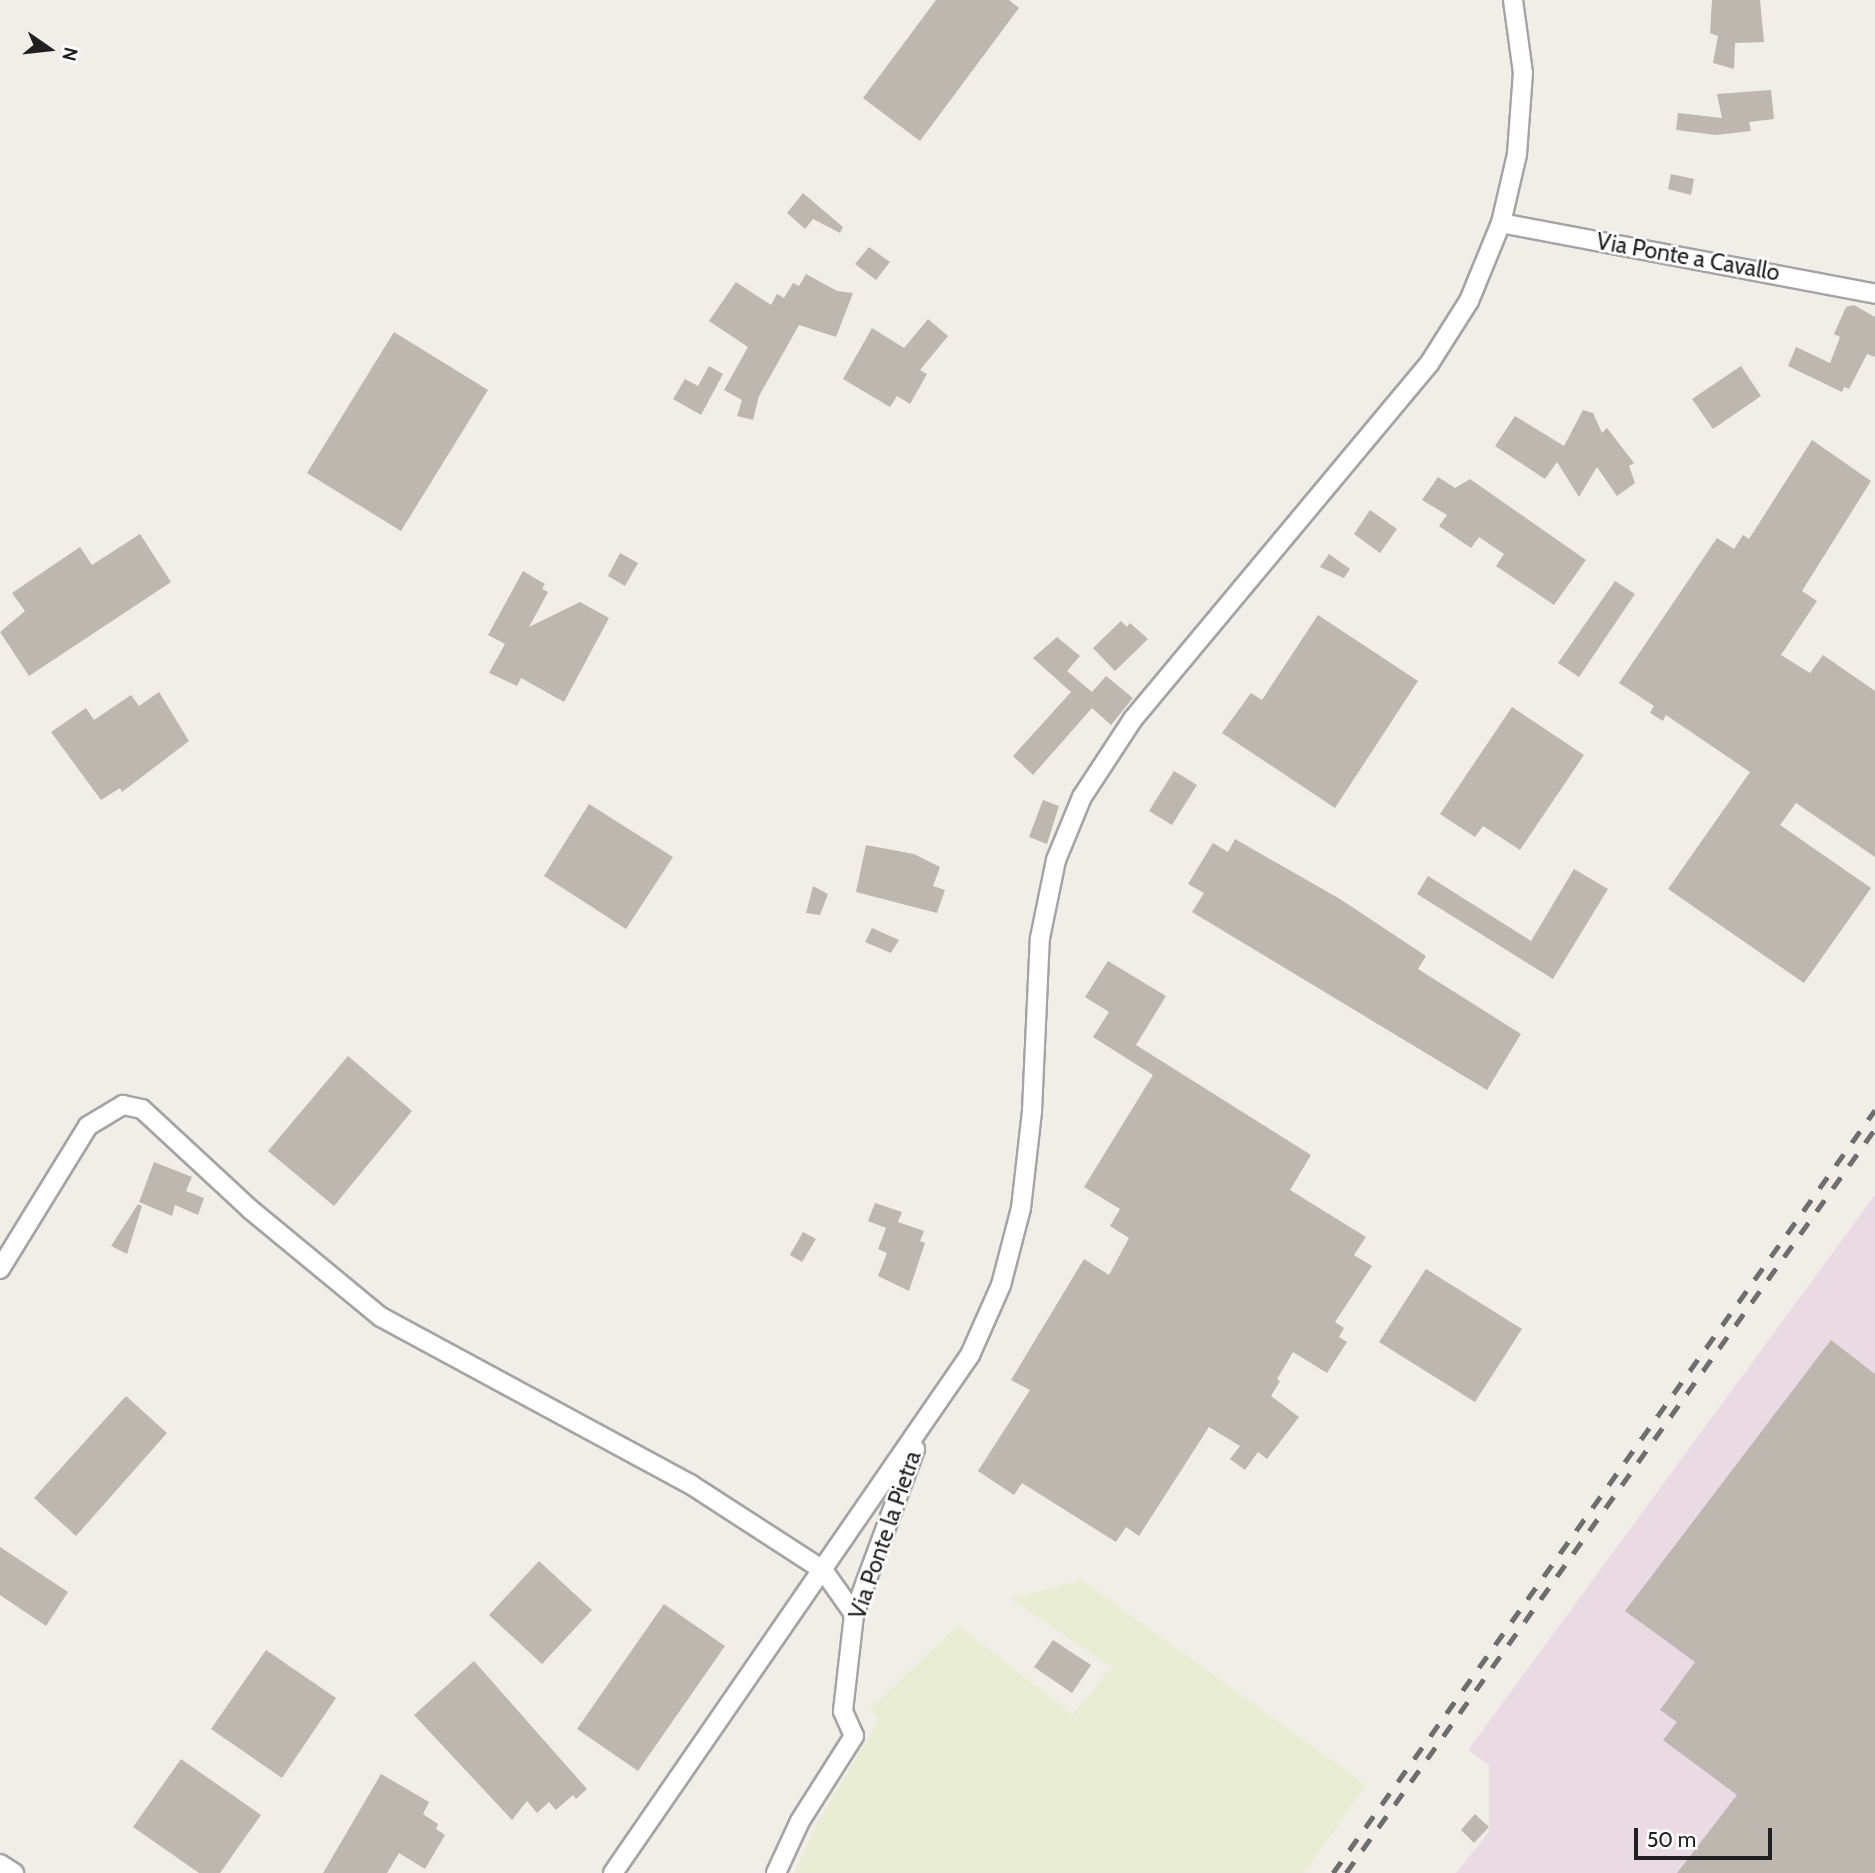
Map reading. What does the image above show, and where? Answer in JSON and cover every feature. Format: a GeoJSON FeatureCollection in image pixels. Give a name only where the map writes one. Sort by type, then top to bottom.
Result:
{"type":"FeatureCollection","features":[{"type":"Feature","properties":{"kind":"street"},"geometry":{"type":"LineString","coordinates":[[614,1873],[970,1355],[1001,1285],[1021,1208],[1032,1111],[1040,938],[1056,860],[1082,797],[1133,719],[1429,364],[1469,301],[1501,223],[1517,155],[1522,73],[1513,0]]}},
{"type":"Feature","properties":{"kind":"street","name":"Via Ponte a Cavallo"},"geometry":{"type":"LineString","coordinates":[[1501,223],[1875,294]]}},
{"type":"Feature","properties":{"kind":"street"},"geometry":{"type":"LineString","coordinates":[[0,1269],[88,1126],[123,1105],[142,1109],[251,1210],[381,1317],[607,1436],[823,1570],[854,1614]]}},
{"type":"Feature","properties":{"kind":"street","name":"Via Ponte la Pietra"},"geometry":{"type":"LineString","coordinates":[[776,1873],[800,1821],[854,1736],[843,1710],[854,1614],[923,1426]]}},
{"type":"Feature","properties":{"kind":"street"},"geometry":{"type":"LineString","coordinates":[[0,1864],[14,1873]]}},
{"type":"Feature","properties":{"kind":"shaded area"},"geometry":{"type":"Polygon","coordinates":[[[1875,1195],[1875,1873],[1456,1873],[1489,1832],[1489,1765],[1468,1750],[1875,1195]]]}},
{"type":"Feature","properties":{"kind":"green space"},"geometry":{"type":"Polygon","coordinates":[[[1082,1580],[1366,1785],[1304,1873],[794,1873],[813,1831],[878,1721],[870,1709],[958,1625],[1073,1715],[1111,1667],[1010,1599],[1082,1580]]]}},
{"type":"Feature","properties":{"kind":"building"},"geometry":{"type":"Polygon","coordinates":[[[936,0],[1009,0],[1019,8],[920,141],[863,98],[936,0]]]}},
{"type":"Feature","properties":{"kind":"building"},"geometry":{"type":"Polygon","coordinates":[[[1712,0],[1760,0],[1764,42],[1735,43],[1734,69],[1713,63],[1718,36],[1710,33],[1712,0]]]}},
{"type":"Feature","properties":{"kind":"building"},"geometry":{"type":"Polygon","coordinates":[[[1771,90],[1774,119],[1749,122],[1751,131],[1716,135],[1676,130],[1678,113],[1722,118],[1717,94],[1771,90]]]}},
{"type":"Feature","properties":{"kind":"building"},"geometry":{"type":"Polygon","coordinates":[[[1671,174],[1694,179],[1691,195],[1668,189],[1671,174]]]}},
{"type":"Feature","properties":{"kind":"building"},"geometry":{"type":"Polygon","coordinates":[[[803,193],[843,227],[840,233],[813,219],[805,229],[787,213],[803,193]]]}},
{"type":"Feature","properties":{"kind":"building"},"geometry":{"type":"Polygon","coordinates":[[[869,247],[890,262],[876,280],[855,264],[869,247]]]}},
{"type":"Feature","properties":{"kind":"building"},"geometry":{"type":"Polygon","coordinates":[[[806,274],[837,291],[853,293],[836,337],[799,325],[759,396],[753,420],[737,416],[742,400],[724,390],[748,347],[709,321],[736,282],[771,305],[777,294],[784,298],[793,283],[799,286],[806,274]]]}},
{"type":"Feature","properties":{"kind":"building"},"geometry":{"type":"Polygon","coordinates":[[[1854,305],[1875,317],[1875,357],[1867,354],[1849,389],[1844,387],[1842,392],[1788,366],[1796,347],[1830,363],[1840,337],[1834,334],[1846,307],[1854,305]]]}},
{"type":"Feature","properties":{"kind":"building"},"geometry":{"type":"Polygon","coordinates":[[[928,319],[948,336],[920,370],[927,374],[910,404],[897,396],[890,407],[843,379],[872,328],[904,348],[928,319]]]}},
{"type":"Feature","properties":{"kind":"building"},"geometry":{"type":"Polygon","coordinates":[[[394,332],[488,390],[401,531],[307,473],[394,332]]]}},
{"type":"Feature","properties":{"kind":"building"},"geometry":{"type":"Polygon","coordinates":[[[709,366],[723,374],[701,415],[673,399],[685,379],[698,386],[709,366]]]}},
{"type":"Feature","properties":{"kind":"building"},"geometry":{"type":"Polygon","coordinates":[[[1741,366],[1761,396],[1713,429],[1692,399],[1741,366]]]}},
{"type":"Feature","properties":{"kind":"building"},"geometry":{"type":"Polygon","coordinates":[[[1583,410],[1593,413],[1602,433],[1607,428],[1634,463],[1629,466],[1635,483],[1617,496],[1597,467],[1579,497],[1557,462],[1545,479],[1495,446],[1515,416],[1564,446],[1583,410]]]}},
{"type":"Feature","properties":{"kind":"building"},"geometry":{"type":"Polygon","coordinates":[[[1812,440],[1871,481],[1802,591],[1817,601],[1781,655],[1810,673],[1823,655],[1875,691],[1875,857],[1796,803],[1780,825],[1871,888],[1804,983],[1668,889],[1750,772],[1666,715],[1663,721],[1650,713],[1654,706],[1619,683],[1717,538],[1734,549],[1743,535],[1749,539],[1812,440]]]}},
{"type":"Feature","properties":{"kind":"building"},"geometry":{"type":"Polygon","coordinates":[[[1438,477],[1455,488],[1470,479],[1586,560],[1554,605],[1496,566],[1504,554],[1479,537],[1471,548],[1439,526],[1447,515],[1422,500],[1438,477]]]}},
{"type":"Feature","properties":{"kind":"building"},"geometry":{"type":"Polygon","coordinates":[[[1370,510],[1397,529],[1380,553],[1354,534],[1370,510]]]}},
{"type":"Feature","properties":{"kind":"building"},"geometry":{"type":"Polygon","coordinates":[[[140,534],[171,582],[29,676],[0,632],[25,611],[12,593],[80,547],[92,565],[140,534]]]}},
{"type":"Feature","properties":{"kind":"building"},"geometry":{"type":"Polygon","coordinates":[[[620,553],[638,563],[625,586],[608,576],[620,553]]]}},
{"type":"Feature","properties":{"kind":"building"},"geometry":{"type":"Polygon","coordinates":[[[1329,554],[1350,569],[1344,578],[1320,567],[1329,554]]]}},
{"type":"Feature","properties":{"kind":"building"},"geometry":{"type":"Polygon","coordinates":[[[523,571],[545,584],[542,589],[548,592],[529,627],[580,602],[609,618],[564,702],[521,678],[517,686],[489,673],[505,644],[488,635],[523,571]]]}},
{"type":"Feature","properties":{"kind":"building"},"geometry":{"type":"Polygon","coordinates":[[[1615,581],[1635,594],[1579,677],[1558,663],[1615,581]]]}},
{"type":"Feature","properties":{"kind":"building"},"geometry":{"type":"Polygon","coordinates":[[[1318,615],[1418,681],[1335,808],[1222,733],[1251,693],[1262,700],[1318,615]]]}},
{"type":"Feature","properties":{"kind":"building"},"geometry":{"type":"Polygon","coordinates":[[[1121,621],[1127,627],[1130,623],[1148,639],[1115,671],[1093,648],[1121,621]]]}},
{"type":"Feature","properties":{"kind":"building"},"geometry":{"type":"Polygon","coordinates":[[[1057,637],[1080,656],[1067,671],[1092,692],[1106,676],[1133,698],[1111,725],[1092,708],[1033,775],[1013,756],[1071,692],[1033,658],[1057,637]]]}},
{"type":"Feature","properties":{"kind":"building"},"geometry":{"type":"Polygon","coordinates":[[[159,692],[189,741],[122,792],[120,788],[101,800],[51,732],[86,708],[94,720],[131,695],[139,706],[159,692]]]}},
{"type":"Feature","properties":{"kind":"building"},"geometry":{"type":"Polygon","coordinates":[[[1512,707],[1584,755],[1520,850],[1483,826],[1475,837],[1440,814],[1512,707]]]}},
{"type":"Feature","properties":{"kind":"building"},"geometry":{"type":"Polygon","coordinates":[[[1174,771],[1197,785],[1172,825],[1149,811],[1174,771]]]}},
{"type":"Feature","properties":{"kind":"building"},"geometry":{"type":"Polygon","coordinates":[[[1043,800],[1059,806],[1047,844],[1029,837],[1043,800]]]}},
{"type":"Feature","properties":{"kind":"building"},"geometry":{"type":"Polygon","coordinates":[[[589,804],[673,857],[626,929],[544,876],[589,804]]]}},
{"type":"Feature","properties":{"kind":"building"},"geometry":{"type":"Polygon","coordinates":[[[1235,839],[1340,899],[1426,956],[1418,969],[1521,1034],[1487,1090],[1192,912],[1204,893],[1188,884],[1213,843],[1228,852],[1235,839]]]}},
{"type":"Feature","properties":{"kind":"building"},"geometry":{"type":"Polygon","coordinates":[[[866,845],[914,854],[940,867],[933,886],[945,890],[937,913],[856,892],[866,845]]]}},
{"type":"Feature","properties":{"kind":"building"},"geometry":{"type":"Polygon","coordinates":[[[1574,869],[1608,889],[1553,979],[1417,894],[1428,876],[1531,941],[1574,869]]]}},
{"type":"Feature","properties":{"kind":"building"},"geometry":{"type":"Polygon","coordinates":[[[813,886],[828,894],[820,915],[806,913],[813,886]]]}},
{"type":"Feature","properties":{"kind":"building"},"geometry":{"type":"Polygon","coordinates":[[[872,928],[899,940],[891,953],[865,942],[872,928]]]}},
{"type":"Feature","properties":{"kind":"building"},"geometry":{"type":"Polygon","coordinates":[[[1108,961],[1166,996],[1136,1045],[1311,1155],[1290,1190],[1366,1237],[1354,1255],[1372,1266],[1335,1322],[1344,1328],[1339,1337],[1347,1342],[1327,1373],[1293,1352],[1277,1379],[1280,1381],[1271,1396],[1299,1417],[1267,1459],[1258,1452],[1245,1470],[1230,1459],[1240,1446],[1209,1427],[1139,1536],[1126,1527],[1116,1542],[1022,1483],[1014,1495],[978,1471],[1030,1390],[1011,1380],[1084,1259],[1109,1275],[1129,1238],[1110,1226],[1120,1209],[1084,1187],[1153,1075],[1093,1037],[1109,1012],[1085,997],[1108,961]]]}},
{"type":"Feature","properties":{"kind":"building"},"geometry":{"type":"Polygon","coordinates":[[[348,1056],[412,1111],[334,1206],[268,1151],[348,1056]]]}},
{"type":"Feature","properties":{"kind":"building"},"geometry":{"type":"Polygon","coordinates":[[[154,1162],[192,1177],[186,1191],[204,1198],[198,1215],[175,1205],[172,1216],[139,1202],[154,1162]]]}},
{"type":"Feature","properties":{"kind":"building"},"geometry":{"type":"Polygon","coordinates":[[[875,1203],[902,1212],[898,1222],[924,1231],[920,1241],[925,1243],[909,1291],[878,1276],[887,1253],[878,1249],[886,1228],[868,1221],[875,1203]]]}},
{"type":"Feature","properties":{"kind":"building"},"geometry":{"type":"Polygon","coordinates":[[[138,1204],[142,1206],[127,1254],[111,1246],[138,1204]]]}},
{"type":"Feature","properties":{"kind":"building"},"geometry":{"type":"Polygon","coordinates":[[[803,1232],[816,1239],[802,1262],[790,1255],[803,1232]]]}},
{"type":"Feature","properties":{"kind":"building"},"geometry":{"type":"Polygon","coordinates":[[[1426,1269],[1522,1329],[1475,1402],[1379,1342],[1426,1269]]]}},
{"type":"Feature","properties":{"kind":"building"},"geometry":{"type":"Polygon","coordinates":[[[1831,1340],[1875,1374],[1875,1873],[1677,1873],[1737,1795],[1663,1740],[1677,1722],[1660,1710],[1695,1662],[1625,1611],[1831,1340]]]}},
{"type":"Feature","properties":{"kind":"building"},"geometry":{"type":"Polygon","coordinates":[[[126,1396],[167,1433],[76,1536],[34,1498],[126,1396]]]}},
{"type":"Feature","properties":{"kind":"building"},"geometry":{"type":"Polygon","coordinates":[[[0,1547],[68,1592],[46,1626],[0,1595],[0,1547]]]}},
{"type":"Feature","properties":{"kind":"building"},"geometry":{"type":"Polygon","coordinates":[[[539,1561],[592,1610],[542,1664],[489,1615],[539,1561]]]}},
{"type":"Feature","properties":{"kind":"building"},"geometry":{"type":"Polygon","coordinates":[[[664,1604],[725,1646],[638,1771],[577,1729],[664,1604]]]}},
{"type":"Feature","properties":{"kind":"building"},"geometry":{"type":"Polygon","coordinates":[[[1053,1640],[1091,1665],[1072,1693],[1034,1667],[1053,1640]]]}},
{"type":"Feature","properties":{"kind":"building"},"geometry":{"type":"Polygon","coordinates":[[[266,1650],[336,1698],[282,1778],[211,1729],[266,1650]]]}},
{"type":"Feature","properties":{"kind":"building"},"geometry":{"type":"Polygon","coordinates":[[[474,1661],[587,1789],[576,1799],[573,1795],[556,1810],[549,1802],[537,1813],[527,1801],[512,1820],[414,1715],[474,1661]]]}},
{"type":"Feature","properties":{"kind":"building"},"geometry":{"type":"Polygon","coordinates":[[[181,1759],[261,1815],[220,1873],[199,1873],[133,1827],[181,1759]]]}},
{"type":"Feature","properties":{"kind":"building"},"geometry":{"type":"Polygon","coordinates":[[[381,1774],[429,1802],[423,1814],[438,1824],[436,1829],[445,1835],[425,1869],[399,1853],[387,1873],[323,1873],[381,1774]]]}},
{"type":"Feature","properties":{"kind":"building"},"geometry":{"type":"Polygon","coordinates":[[[1475,1814],[1489,1827],[1474,1843],[1461,1830],[1475,1814]]]}},
{"type":"Feature","properties":{"kind":"railway"},"geometry":{"type":"LineString","coordinates":[[1333,1873],[1875,1110]]}},
{"type":"Feature","properties":{"kind":"railway"},"geometry":{"type":"LineString","coordinates":[[1346,1873],[1875,1129]]}}]}
